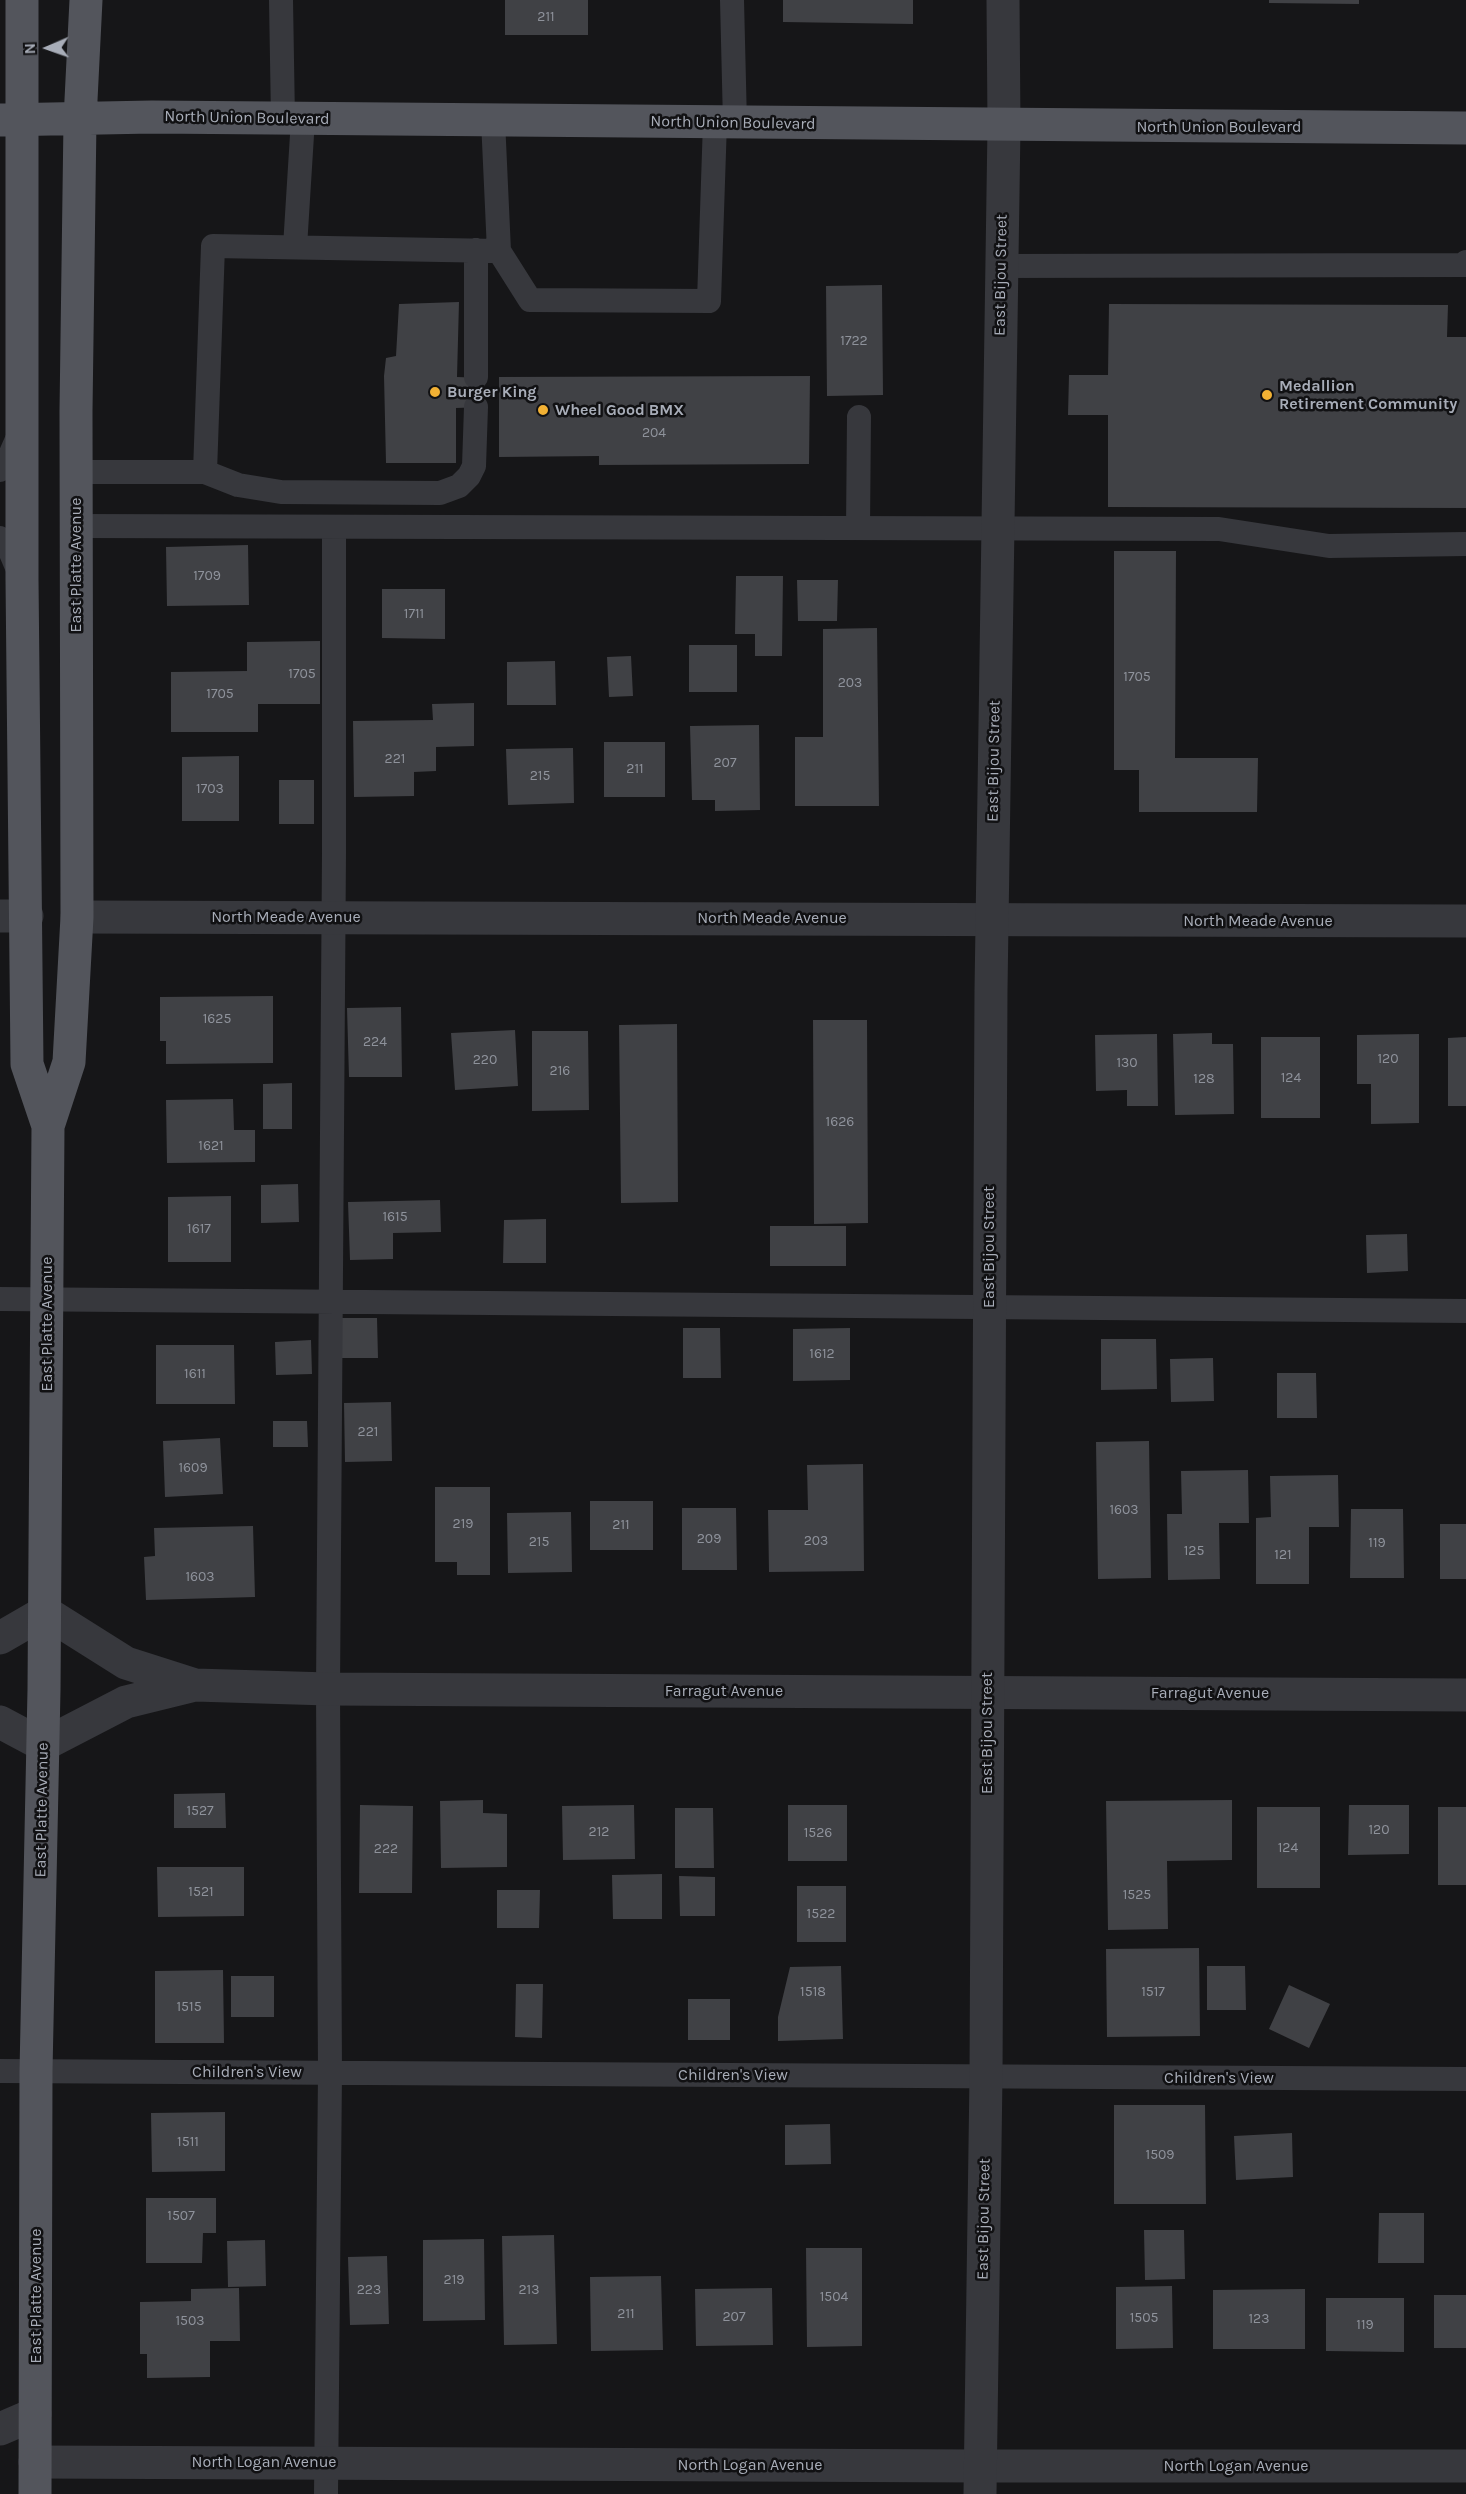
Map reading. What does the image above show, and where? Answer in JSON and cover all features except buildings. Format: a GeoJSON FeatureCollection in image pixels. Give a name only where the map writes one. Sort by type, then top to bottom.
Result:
{"type":"FeatureCollection","features":[{"type":"Feature","properties":{"kind":"main road","name":"East Platte Avenue"},"geometry":{"type":"LineString","coordinates":[[22,0],[11,120],[22,430],[22,579],[13,916],[27,1064],[48,1126]]}},
{"type":"Feature","properties":{"kind":"main road","name":"East Platte Avenue"},"geometry":{"type":"LineString","coordinates":[[35,2494],[36,2071],[45,1612],[48,1126],[69,1062],[77,917],[76,472],[80,120],[86,0]]}},
{"type":"Feature","properties":{"kind":"main road","name":"North Union Boulevard"},"geometry":{"type":"LineString","coordinates":[[11,120],[152,117],[1004,126],[1466,128]]}},
{"type":"Feature","properties":{"kind":"street","name":"East Bijou Street"},"geometry":{"type":"LineString","coordinates":[[980,2480],[986,2076],[988,1306],[1004,126],[1003,0]]}},
{"type":"Feature","properties":{"kind":"street","name":"North Meade Avenue"},"geometry":{"type":"LineString","coordinates":[[77,917],[1466,921]]}},
{"type":"Feature","properties":{"kind":"street"},"geometry":{"type":"LineString","coordinates":[[0,1638],[45,1612],[126,1663],[195,1685]]}},
{"type":"Feature","properties":{"kind":"street","name":"Farragut Avenue"},"geometry":{"type":"LineString","coordinates":[[43,1745],[126,1702],[195,1685],[328,1689],[1466,1695]]}},
{"type":"Feature","properties":{"kind":"street"},"geometry":{"type":"LineString","coordinates":[[0,1722],[43,1745]]}},
{"type":"Feature","properties":{"kind":"street"},"geometry":{"type":"LineString","coordinates":[[0,2429],[35,2414]]}},
{"type":"Feature","properties":{"kind":"street","name":"North Logan Avenue"},"geometry":{"type":"LineString","coordinates":[[35,2462],[326,2462],[980,2480],[1466,2466]]}},
{"type":"Feature","properties":{"kind":"lane"},"geometry":{"type":"LineString","coordinates":[[281,0],[293,119],[295,247]]}},
{"type":"Feature","properties":{"kind":"lane"},"geometry":{"type":"LineString","coordinates":[[205,472],[213,246],[487,250],[530,300],[709,301],[725,123],[732,0]]}},
{"type":"Feature","properties":{"kind":"lane"},"geometry":{"type":"LineString","coordinates":[[476,378],[487,250],[493,120]]}},
{"type":"Feature","properties":{"kind":"lane"},"geometry":{"type":"LineString","coordinates":[[1002,266],[1466,266],[1466,262]]}},
{"type":"Feature","properties":{"kind":"lane"},"geometry":{"type":"LineString","coordinates":[[76,472],[205,472],[238,485],[281,492],[440,493],[459,486],[469,476],[474,466],[476,407]]}},
{"type":"Feature","properties":{"kind":"lane"},"geometry":{"type":"LineString","coordinates":[[858,528],[859,417]]}},
{"type":"Feature","properties":{"kind":"lane"},"geometry":{"type":"LineString","coordinates":[[0,470],[5,467],[22,430]]}},
{"type":"Feature","properties":{"kind":"lane"},"geometry":{"type":"LineString","coordinates":[[76,526],[1219,529],[1329,546],[1466,544]]}},
{"type":"Feature","properties":{"kind":"lane"},"geometry":{"type":"LineString","coordinates":[[326,2494],[330,2072],[328,1689],[334,917],[334,527]]}},
{"type":"Feature","properties":{"kind":"lane"},"geometry":{"type":"LineString","coordinates":[[0,538],[8,546],[22,579]]}},
{"type":"Feature","properties":{"kind":"lane"},"geometry":{"type":"LineString","coordinates":[[0,1299],[1466,1311]]}},
{"type":"Feature","properties":{"kind":"lane","name":"Children's View"},"geometry":{"type":"LineString","coordinates":[[0,2071],[1466,2079]]}},
{"type":"Feature","properties":{"kind":"place","name":"Burger King"},"geometry":{"type":"Point","coordinates":[435,392]}},
{"type":"Feature","properties":{"kind":"place","name":"Medallion Retirement Community"},"geometry":{"type":"Point","coordinates":[1267,395]}},
{"type":"Feature","properties":{"kind":"place","name":"Wheel Good BMX"},"geometry":{"type":"Point","coordinates":[543,410]}}]}
